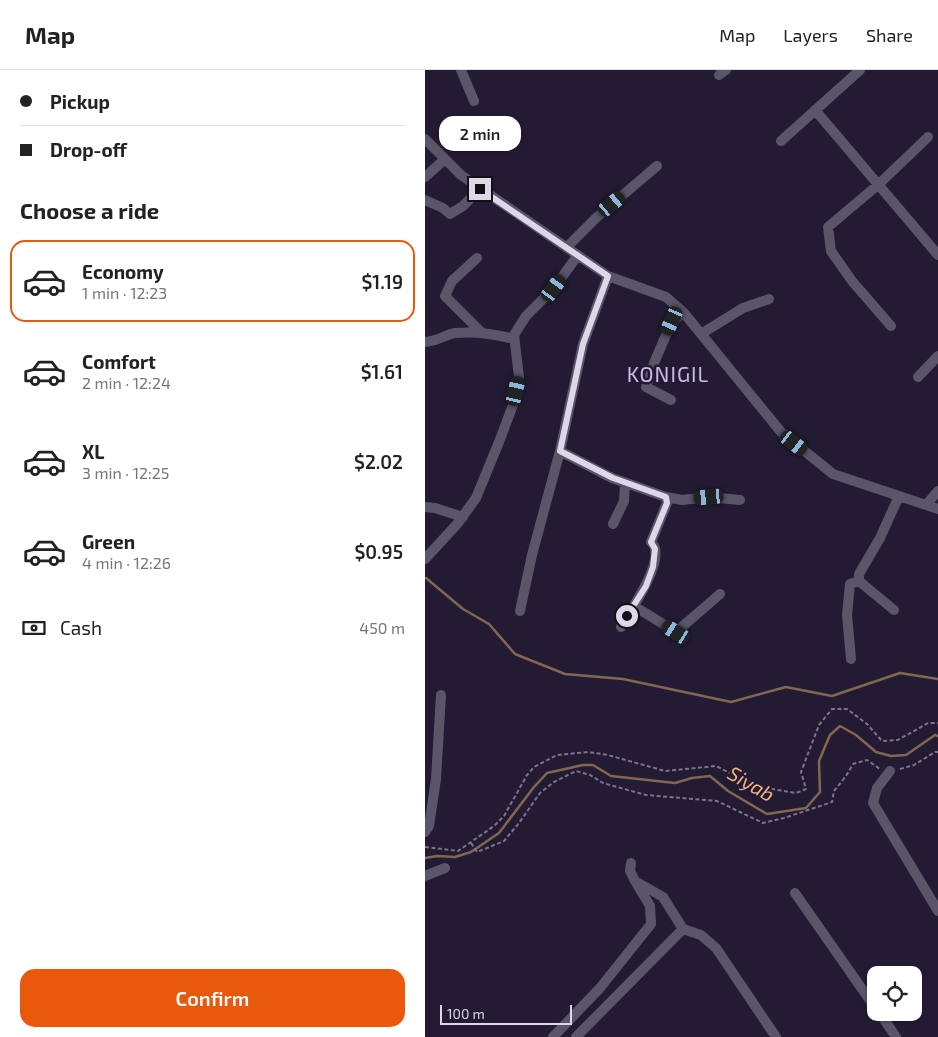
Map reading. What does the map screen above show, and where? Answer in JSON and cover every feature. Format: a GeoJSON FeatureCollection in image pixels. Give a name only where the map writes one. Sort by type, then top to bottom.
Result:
{"type":"FeatureCollection","features":[{"type":"Feature","properties":{"kind":"street"},"geometry":{"type":"LineString","coordinates":[[461,70],[474,101]]}},
{"type":"Feature","properties":{"kind":"street"},"geometry":{"type":"LineString","coordinates":[[781,141],[860,70]]}},
{"type":"Feature","properties":{"kind":"street"},"geometry":{"type":"LineString","coordinates":[[815,110],[937,250]]}},
{"type":"Feature","properties":{"kind":"street"},"geometry":{"type":"LineString","coordinates":[[891,326],[852,281],[831,251],[828,227],[879,184],[928,137]]}},
{"type":"Feature","properties":{"kind":"street"},"geometry":{"type":"LineString","coordinates":[[425,139],[461,176],[608,276],[666,297],[684,313],[781,432],[833,474],[938,510]]}},
{"type":"Feature","properties":{"kind":"street"},"geometry":{"type":"LineString","coordinates":[[425,177],[445,159]]}},
{"type":"Feature","properties":{"kind":"street"},"geometry":{"type":"LineString","coordinates":[[567,247],[597,217],[657,166]]}},
{"type":"Feature","properties":{"kind":"street"},"geometry":{"type":"LineString","coordinates":[[425,200],[443,208],[450,214],[463,206],[480,189]]}},
{"type":"Feature","properties":{"kind":"street"},"geometry":{"type":"LineString","coordinates":[[425,560],[463,517],[476,498],[513,405],[519,377],[514,335],[526,316],[554,288],[578,255]]}},
{"type":"Feature","properties":{"kind":"street"},"geometry":{"type":"LineString","coordinates":[[477,258],[452,281],[445,296],[481,332]]}},
{"type":"Feature","properties":{"kind":"street"},"geometry":{"type":"LineString","coordinates":[[520,611],[531,555],[560,451],[583,344],[608,276]]}},
{"type":"Feature","properties":{"kind":"street"},"geometry":{"type":"LineString","coordinates":[[701,334],[743,308],[769,299]]}},
{"type":"Feature","properties":{"kind":"street"},"geometry":{"type":"LineString","coordinates":[[671,400],[646,387],[672,321],[684,313]]}},
{"type":"Feature","properties":{"kind":"street"},"geometry":{"type":"LineString","coordinates":[[425,342],[435,342],[453,333],[481,332],[515,339]]}},
{"type":"Feature","properties":{"kind":"street"},"geometry":{"type":"LineString","coordinates":[[918,377],[938,356]]}},
{"type":"Feature","properties":{"kind":"street"},"geometry":{"type":"LineString","coordinates":[[560,451],[613,478],[666,497],[681,500],[709,497],[740,500]]}},
{"type":"Feature","properties":{"kind":"street"},"geometry":{"type":"LineString","coordinates":[[613,524],[624,501],[625,483]]}},
{"type":"Feature","properties":{"kind":"street"},"geometry":{"type":"LineString","coordinates":[[926,505],[938,491]]}},
{"type":"Feature","properties":{"kind":"street"},"geometry":{"type":"LineString","coordinates":[[859,581],[859,574],[880,538],[899,496]]}},
{"type":"Feature","properties":{"kind":"street"},"geometry":{"type":"LineString","coordinates":[[621,627],[646,586],[653,567],[655,549],[651,542],[667,503],[666,497]]}},
{"type":"Feature","properties":{"kind":"street"},"geometry":{"type":"LineString","coordinates":[[425,507],[435,508],[463,517]]}},
{"type":"Feature","properties":{"kind":"street"},"geometry":{"type":"LineString","coordinates":[[859,581],[894,610]]}},
{"type":"Feature","properties":{"kind":"street"},"geometry":{"type":"LineString","coordinates":[[851,659],[847,615],[850,584],[859,581]]}},
{"type":"Feature","properties":{"kind":"street"},"geometry":{"type":"LineString","coordinates":[[634,606],[676,632],[720,594]]}},
{"type":"Feature","properties":{"kind":"street"},"geometry":{"type":"LineString","coordinates":[[425,832],[429,826],[429,791],[436,779],[441,695]]}},
{"type":"Feature","properties":{"kind":"street"},"geometry":{"type":"LineString","coordinates":[[890,771],[877,788],[873,803],[938,911]]}},
{"type":"Feature","properties":{"kind":"street"},"geometry":{"type":"LineString","coordinates":[[553,1037],[600,988],[651,924],[650,906],[630,871],[631,863]]}},
{"type":"Feature","properties":{"kind":"street"},"geometry":{"type":"LineString","coordinates":[[425,876],[445,868]]}},
{"type":"Feature","properties":{"kind":"street"},"geometry":{"type":"LineString","coordinates":[[635,881],[663,897],[683,930],[701,935],[716,948],[776,1037]]}},
{"type":"Feature","properties":{"kind":"street"},"geometry":{"type":"LineString","coordinates":[[795,893],[867,996]]}},
{"type":"Feature","properties":{"kind":"street"},"geometry":{"type":"LineString","coordinates":[[576,1037],[683,930]]}},
{"type":"Feature","properties":{"kind":"street"},"geometry":{"type":"LineString","coordinates":[[885,1021],[896,1037]]}},
{"type":"Feature","properties":{"kind":"path"},"geometry":{"type":"LineString","coordinates":[[425,847],[458,851],[471,843],[504,816],[527,775],[535,767],[557,754],[588,752],[608,755],[665,770],[716,766],[766,788],[796,793],[805,789],[801,772],[819,725],[832,709],[847,709],[867,724],[882,741],[898,740],[928,723],[938,724]]}},
{"type":"Feature","properties":{"kind":"path"},"geometry":{"type":"LineString","coordinates":[[471,843],[477,852],[504,841],[540,793],[554,782],[576,771],[590,775],[603,783],[646,795],[717,801],[763,823],[832,802]]}},
{"type":"Feature","properties":{"kind":"waterway"},"geometry":{"type":"LineString","coordinates":[[426,578],[463,609],[489,624],[515,654],[565,674],[623,679],[731,702],[786,687],[832,696],[900,673],[938,679]]}},
{"type":"Feature","properties":{"kind":"waterway","name":"Siyab"},"geometry":{"type":"LineString","coordinates":[[425,858],[437,856],[455,857],[471,852],[499,833],[547,773],[583,765],[593,765],[611,776],[675,783],[692,778],[710,776],[728,791],[767,814],[806,808],[820,792],[819,761],[830,735],[840,726],[856,735],[876,752],[891,756],[906,755],[935,735],[938,736]]}},
{"type":"Feature","properties":{"kind":"district","name":"KONIGIL"},"geometry":{"type":"Point","coordinates":[668,375]}},
{"type":"Feature","properties":{"kind":"route"},"geometry":{"type":"LineString","coordinates":[[480,189],[608,276],[583,344],[560,451],[613,478],[666,497],[667,503],[651,542],[655,549],[653,567],[646,586],[627,616]]}}]}
